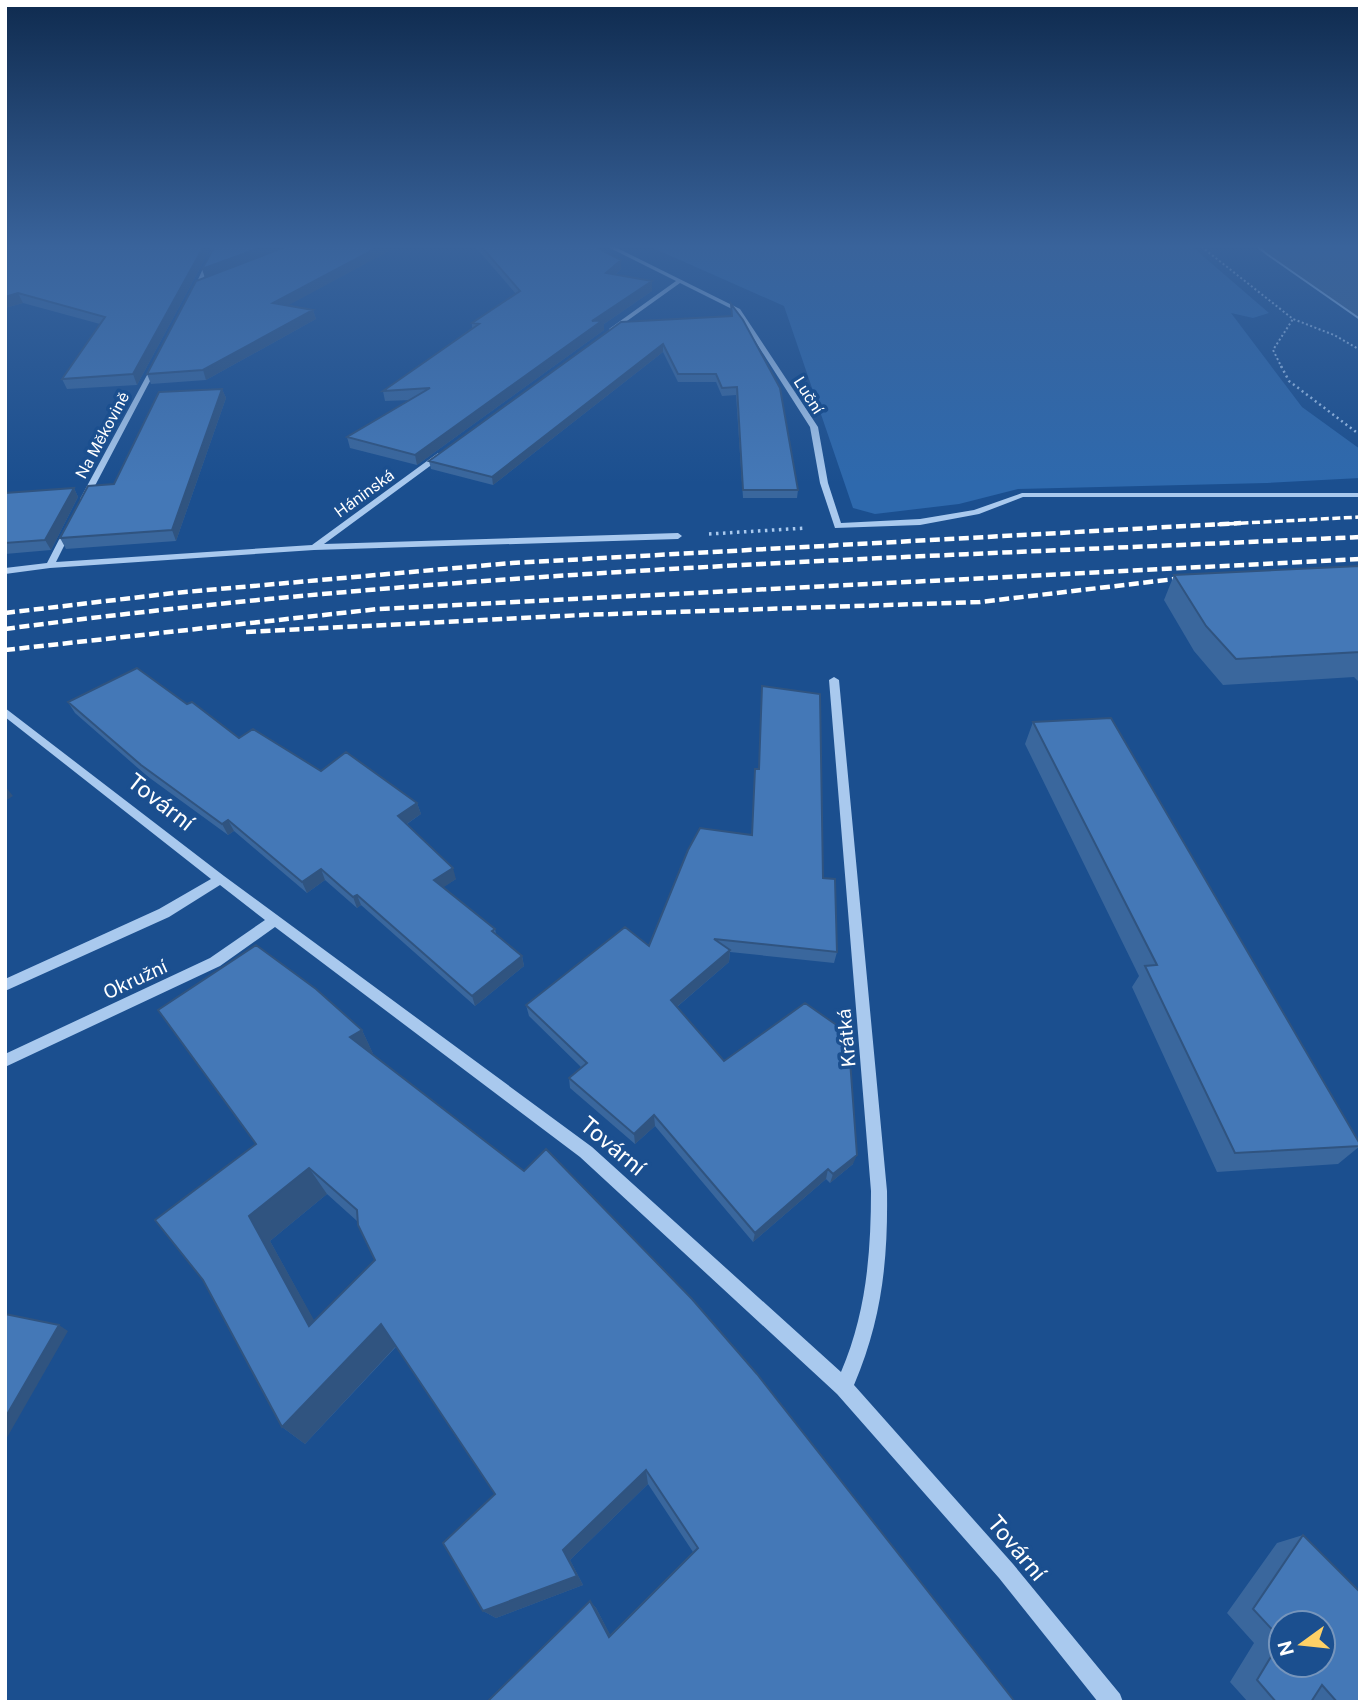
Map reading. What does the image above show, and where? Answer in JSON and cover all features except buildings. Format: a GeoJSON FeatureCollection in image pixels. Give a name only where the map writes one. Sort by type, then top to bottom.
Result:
{"type":"FeatureCollection","features":[{"type":"Feature","properties":{"kind":"street"},"geometry":{"type":"LineString","coordinates":[[603,336],[620,324]]}},
{"type":"Feature","properties":{"kind":"street","name":"Luční"},"geometry":{"type":"LineString","coordinates":[[747,324],[814,427],[824,483],[838,526]]}},
{"type":"Feature","properties":{"kind":"street","name":"Na Měkovině"},"geometry":{"type":"LineString","coordinates":[[82,504],[158,359]]}},
{"type":"Feature","properties":{"kind":"street","name":"Háninská"},"geometry":{"type":"LineString","coordinates":[[314,547],[447,450]]}},
{"type":"Feature","properties":{"kind":"street"},"geometry":{"type":"LineString","coordinates":[[838,526],[920,522],[976,512],[1022,495],[1360,495]]}},
{"type":"Feature","properties":{"kind":"street"},"geometry":{"type":"LineString","coordinates":[[50,565],[75,516]]}},
{"type":"Feature","properties":{"kind":"street"},"geometry":{"type":"LineString","coordinates":[[5,571],[50,565],[314,547],[678,536]]}},
{"type":"Feature","properties":{"kind":"street","name":"Krátká"},"geometry":{"type":"LineString","coordinates":[[834,680],[879,1191],[880,1232],[871,1317],[861,1350],[844,1387]]}},
{"type":"Feature","properties":{"kind":"street","name":"Tovární"},"geometry":{"type":"LineString","coordinates":[[5,711],[220,879],[586,1152],[844,1387],[1006,1571],[1111,1702]]}},
{"type":"Feature","properties":{"kind":"street"},"geometry":{"type":"LineString","coordinates":[[5,985],[164,913],[220,879]]}},
{"type":"Feature","properties":{"kind":"street","name":"Okružní"},"geometry":{"type":"LineString","coordinates":[[5,1061],[215,962],[275,920]]}},
{"type":"Feature","properties":{"kind":"path"},"geometry":{"type":"LineString","coordinates":[[1290,324],[1273,350],[1289,381],[1360,435]]}},
{"type":"Feature","properties":{"kind":"path"},"geometry":{"type":"LineString","coordinates":[[1305,324],[1334,335],[1360,350]]}},
{"type":"Feature","properties":{"kind":"path"},"geometry":{"type":"LineString","coordinates":[[678,536],[838,526]]}},
{"type":"Feature","properties":{"kind":"shaded area"},"geometry":{"type":"Polygon","coordinates":[[[790,324],[1239,324],[1302,407],[1360,449],[1360,478],[1018,489],[959,504],[875,514],[853,508],[790,324]]]}},
{"type":"Feature","properties":{"kind":"railway"},"geometry":{"type":"LineString","coordinates":[[1206,525],[1360,517]]}},
{"type":"Feature","properties":{"kind":"railway"},"geometry":{"type":"LineString","coordinates":[[5,613],[174,593],[512,563],[1241,523]]}},
{"type":"Feature","properties":{"kind":"railway"},"geometry":{"type":"LineString","coordinates":[[5,629],[343,592],[512,579],[681,568],[1360,537]]}},
{"type":"Feature","properties":{"kind":"railway"},"geometry":{"type":"LineString","coordinates":[[5,650],[378,609],[1360,559]]}},
{"type":"Feature","properties":{"kind":"railway"},"geometry":{"type":"LineString","coordinates":[[246,632],[582,615],[980,602],[1192,577]]}}]}
